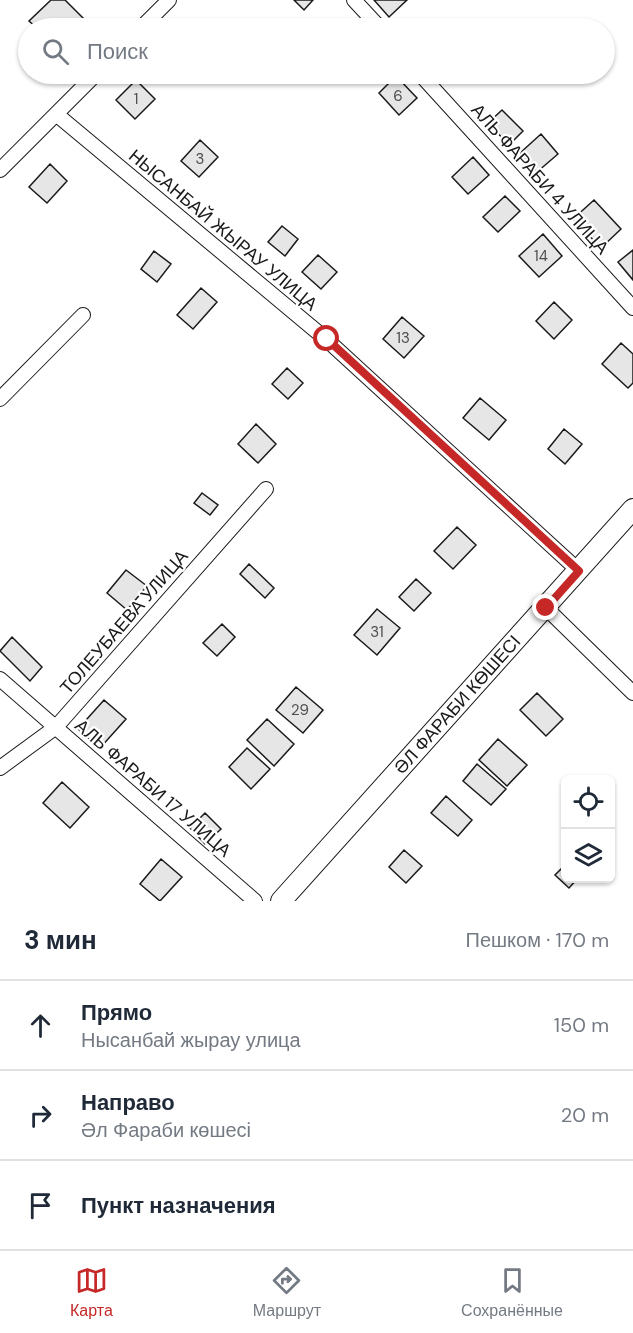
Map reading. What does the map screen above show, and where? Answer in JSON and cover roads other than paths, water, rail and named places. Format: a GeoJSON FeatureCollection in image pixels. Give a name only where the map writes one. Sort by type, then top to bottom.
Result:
{"type":"FeatureCollection","features":[{"type":"Feature","properties":{"kind":"street"},"geometry":{"type":"LineString","coordinates":[[151,18],[169,0]]}},
{"type":"Feature","properties":{"kind":"street"},"geometry":{"type":"LineString","coordinates":[[354,0],[371,18]]}},
{"type":"Feature","properties":{"kind":"street"},"geometry":{"type":"LineString","coordinates":[[0,170],[86,84]]}},
{"type":"Feature","properties":{"kind":"street","name":"АЛЬ ФАРАБИ 4 УЛИЦА"},"geometry":{"type":"LineString","coordinates":[[429,84],[633,308]]}},
{"type":"Feature","properties":{"kind":"street","name":"НЫСАНБАЙ ЖЫРАУ УЛИЦА"},"geometry":{"type":"LineString","coordinates":[[56,114],[327,339],[579,571]]}},
{"type":"Feature","properties":{"kind":"street"},"geometry":{"type":"LineString","coordinates":[[0,399],[83,315]]}},
{"type":"Feature","properties":{"kind":"street","name":"ТОЛЕУБАЕВА УЛИЦА"},"geometry":{"type":"LineString","coordinates":[[0,768],[56,727],[266,489]]}},
{"type":"Feature","properties":{"kind":"street","name":"ӘЛ ФАРАБИ КӨШЕСІ"},"geometry":{"type":"LineString","coordinates":[[281,901],[633,509]]}},
{"type":"Feature","properties":{"kind":"street"},"geometry":{"type":"LineString","coordinates":[[546,608],[633,693]]}},
{"type":"Feature","properties":{"kind":"street","name":"АЛЬ ФАРАБИ 17 УЛИЦА"},"geometry":{"type":"LineString","coordinates":[[0,679],[255,901]]}}]}
